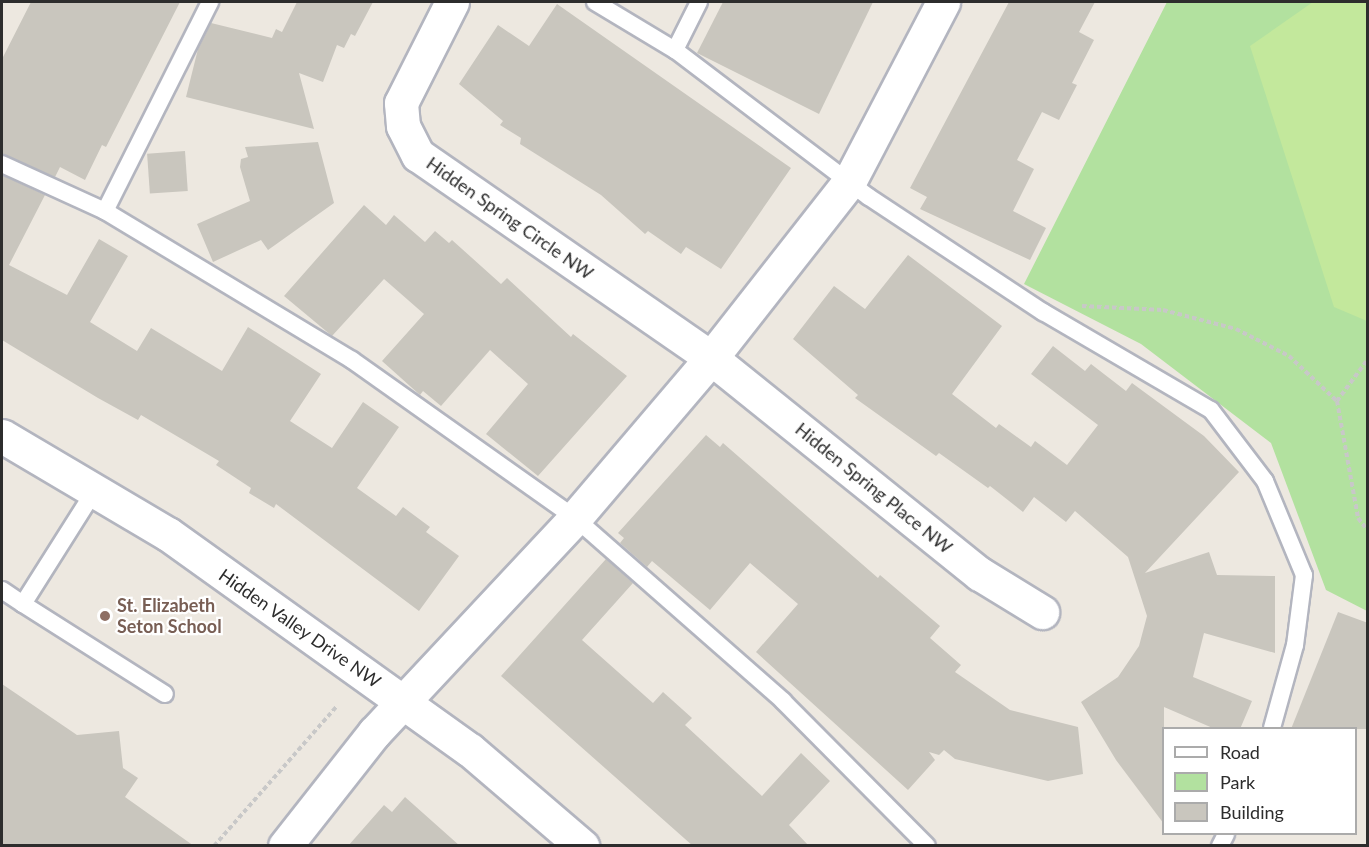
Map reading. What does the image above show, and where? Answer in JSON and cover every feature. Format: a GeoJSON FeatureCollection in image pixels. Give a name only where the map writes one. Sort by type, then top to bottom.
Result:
{"type":"FeatureCollection","features":[{"type":"Feature","properties":{"kind":"street","name":"Hidden Spring Circle NW"},"geometry":{"type":"LineString","coordinates":[[452,2],[401,103],[403,126],[418,155],[711,358]]}},
{"type":"Feature","properties":{"kind":"street"},"geometry":{"type":"LineString","coordinates":[[285,846],[403,700],[574,518],[711,358],[849,182],[943,2]]}},
{"type":"Feature","properties":{"kind":"street","name":"Hidden Spring Place NW"},"geometry":{"type":"LineString","coordinates":[[711,358],[981,574],[1042,612]]}},
{"type":"Feature","properties":{"kind":"street","name":"Hidden Valley Drive NW"},"geometry":{"type":"LineString","coordinates":[[2,436],[168,534],[403,700],[470,750],[582,846]]}},
{"type":"Feature","properties":{"kind":"lane"},"geometry":{"type":"LineString","coordinates":[[105,211],[210,2]]}},
{"type":"Feature","properties":{"kind":"lane"},"geometry":{"type":"LineString","coordinates":[[594,2],[675,50],[849,182],[1043,312],[1211,410],[1265,481],[1304,575],[1295,645],[1273,727]]}},
{"type":"Feature","properties":{"kind":"lane"},"geometry":{"type":"LineString","coordinates":[[675,50],[699,2]]}},
{"type":"Feature","properties":{"kind":"lane"},"geometry":{"type":"LineString","coordinates":[[2,164],[105,211],[352,360],[574,518],[783,701],[927,846]]}},
{"type":"Feature","properties":{"kind":"lane"},"geometry":{"type":"LineString","coordinates":[[23,604],[95,490]]}},
{"type":"Feature","properties":{"kind":"lane"},"geometry":{"type":"LineString","coordinates":[[2,590],[165,694]]}},
{"type":"Feature","properties":{"kind":"path"},"geometry":{"type":"LineString","coordinates":[[1043,312],[1091,305],[1163,310],[1236,329],[1289,356],[1337,401],[1358,518],[1368,531]]}},
{"type":"Feature","properties":{"kind":"path"},"geometry":{"type":"LineString","coordinates":[[1337,401],[1368,359]]}},
{"type":"Feature","properties":{"kind":"path"},"geometry":{"type":"LineString","coordinates":[[214,846],[336,707]]}},
{"type":"Feature","properties":{"kind":"green space"},"geometry":{"type":"Polygon","coordinates":[[[1167,2],[1367,2],[1367,611],[1326,590],[1271,443],[1141,344],[1024,284],[1167,2]]]}},
{"type":"Feature","properties":{"kind":"green space"},"geometry":{"type":"Polygon","coordinates":[[[1313,2],[1367,2],[1367,321],[1334,307],[1250,46],[1313,2]]]}},
{"type":"Feature","properties":{"kind":"building"},"geometry":{"type":"Polygon","coordinates":[[[31,2],[180,2],[106,147],[102,145],[85,180],[60,167],[55,177],[2,154],[2,59],[31,2]]]}},
{"type":"Feature","properties":{"kind":"building"},"geometry":{"type":"Polygon","coordinates":[[[297,2],[373,2],[355,36],[351,34],[344,48],[337,45],[323,82],[299,73],[314,129],[186,97],[198,49],[211,23],[272,38],[276,29],[282,32],[297,2]]]}},
{"type":"Feature","properties":{"kind":"building"},"geometry":{"type":"Polygon","coordinates":[[[723,2],[873,2],[819,114],[697,53],[723,2]]]}},
{"type":"Feature","properties":{"kind":"building"},"geometry":{"type":"Polygon","coordinates":[[[1009,2],[1095,2],[1079,32],[1094,40],[1072,83],[1077,85],[1059,120],[1042,112],[1017,160],[1034,169],[1013,211],[1046,228],[1030,260],[920,209],[927,197],[910,188],[1009,2]]]}},
{"type":"Feature","properties":{"kind":"building"},"geometry":{"type":"Polygon","coordinates":[[[557,4],[791,168],[721,269],[686,247],[681,254],[648,231],[645,234],[601,195],[520,144],[521,138],[500,125],[503,121],[459,84],[498,25],[529,46],[557,4]]]}},
{"type":"Feature","properties":{"kind":"building"},"geometry":{"type":"Polygon","coordinates":[[[318,142],[334,203],[268,250],[261,240],[213,262],[197,224],[250,201],[240,167],[241,159],[248,157],[245,147],[318,142]]]}},
{"type":"Feature","properties":{"kind":"building"},"geometry":{"type":"Polygon","coordinates":[[[185,151],[188,191],[150,194],[147,154],[185,151]]]}},
{"type":"Feature","properties":{"kind":"building"},"geometry":{"type":"Polygon","coordinates":[[[2,175],[45,195],[9,265],[67,295],[99,239],[128,256],[90,322],[137,351],[151,328],[222,371],[248,327],[321,374],[290,421],[332,448],[363,402],[399,427],[357,488],[396,516],[403,507],[430,527],[426,532],[459,556],[419,611],[276,504],[274,508],[249,493],[251,488],[216,465],[219,461],[141,415],[138,420],[98,398],[2,340],[2,175]]]}},
{"type":"Feature","properties":{"kind":"building"},"geometry":{"type":"Polygon","coordinates":[[[364,205],[386,225],[394,215],[425,242],[435,231],[449,243],[452,240],[501,284],[507,278],[571,337],[573,334],[627,376],[538,476],[486,434],[528,384],[490,350],[441,406],[423,391],[420,395],[382,361],[424,314],[384,279],[332,336],[284,296],[364,205]]]}},
{"type":"Feature","properties":{"kind":"building"},"geometry":{"type":"Polygon","coordinates":[[[908,255],[1002,326],[952,394],[996,428],[999,424],[1031,447],[1035,441],[1067,465],[1098,425],[1031,374],[1053,346],[1085,371],[1091,364],[1126,391],[1132,383],[1204,436],[1239,472],[1145,573],[1209,552],[1217,575],[1275,576],[1275,653],[1204,633],[1193,677],[1252,701],[1241,727],[1210,727],[1164,707],[1162,821],[1116,760],[1081,702],[1118,677],[1139,646],[1147,616],[1128,557],[1075,511],[1066,522],[1034,497],[1023,512],[990,486],[988,488],[939,453],[936,456],[855,398],[858,395],[793,339],[834,286],[865,309],[908,255]]]}},
{"type":"Feature","properties":{"kind":"building"},"geometry":{"type":"Polygon","coordinates":[[[706,435],[720,447],[723,443],[878,578],[880,575],[940,626],[930,638],[961,665],[955,672],[1010,710],[1078,727],[1083,774],[1048,781],[955,759],[944,750],[939,755],[929,752],[935,760],[908,790],[756,652],[798,604],[750,563],[710,610],[652,561],[647,567],[620,543],[624,538],[618,533],[706,435]]]}},
{"type":"Feature","properties":{"kind":"building"},"geometry":{"type":"Polygon","coordinates":[[[606,559],[633,583],[582,640],[653,703],[663,692],[692,718],[685,725],[762,796],[801,753],[830,781],[789,825],[809,846],[693,846],[501,676],[606,559]]]}},
{"type":"Feature","properties":{"kind":"building"},"geometry":{"type":"Polygon","coordinates":[[[1338,612],[1368,623],[1368,729],[1292,727],[1338,612]]]}},
{"type":"Feature","properties":{"kind":"building"},"geometry":{"type":"Polygon","coordinates":[[[2,684],[77,735],[119,731],[123,768],[138,778],[125,797],[194,846],[2,846],[2,684]]]}},
{"type":"Feature","properties":{"kind":"building"},"geometry":{"type":"Polygon","coordinates":[[[405,797],[460,846],[348,846],[384,805],[392,812],[405,797]]]}},
{"type":"Feature","properties":{"kind":"place","name":"St. Elizabeth Seton School"},"geometry":{"type":"Point","coordinates":[105,616]}}]}
